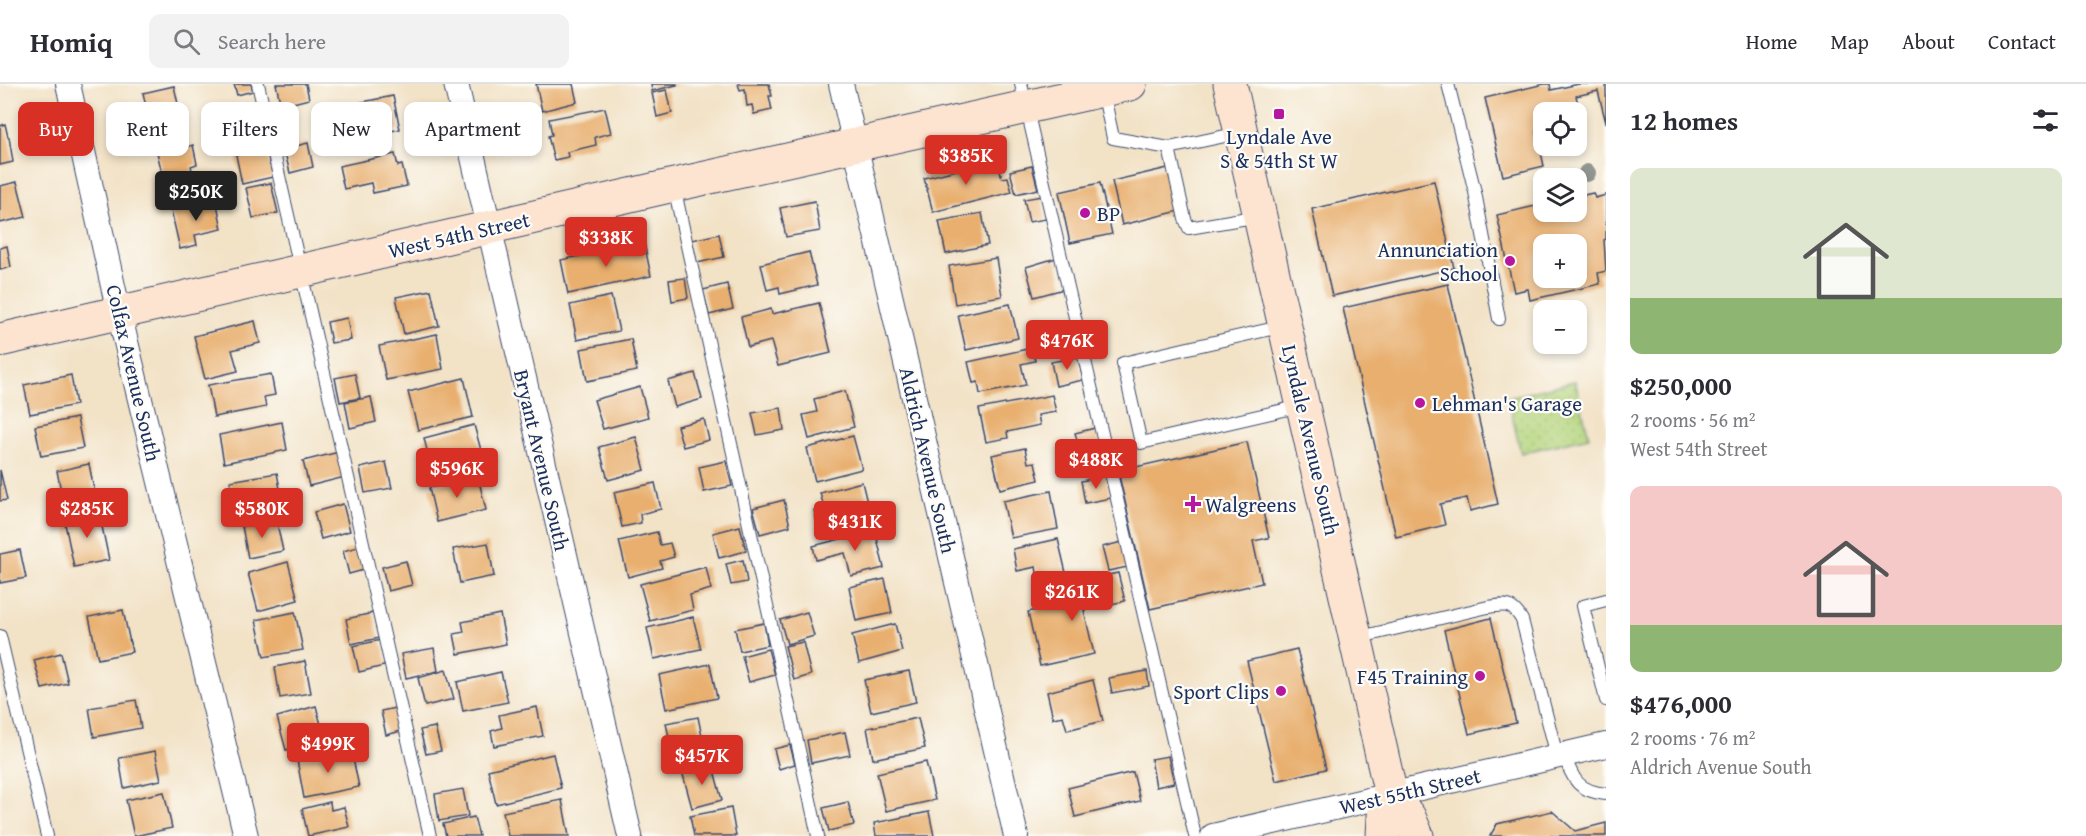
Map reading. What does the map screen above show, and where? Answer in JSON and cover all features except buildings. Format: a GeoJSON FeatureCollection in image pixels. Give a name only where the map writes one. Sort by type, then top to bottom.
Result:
{"type":"FeatureCollection","features":[{"type":"Feature","properties":{"kind":"street","name":"Colfax Avenue South"},"geometry":{"type":"LineString","coordinates":[[68,84],[119,313],[246,836]]}},
{"type":"Feature","properties":{"kind":"street","name":"Bryant Avenue South"},"geometry":{"type":"LineString","coordinates":[[456,84],[630,836]]}},
{"type":"Feature","properties":{"kind":"street","name":"Aldrich Avenue South"},"geometry":{"type":"LineString","coordinates":[[841,84],[1016,836]]}},
{"type":"Feature","properties":{"kind":"street","name":"Lyndale Avenue South"},"geometry":{"type":"LineString","coordinates":[[1230,84],[1391,795],[1409,817],[1417,836]]}},
{"type":"Feature","properties":{"kind":"street","name":"West 54th Street"},"geometry":{"type":"LineString","coordinates":[[0,340],[855,145],[1024,95],[1116,87]]}},
{"type":"Feature","properties":{"kind":"street","name":"West 55th Street"},"geometry":{"type":"LineString","coordinates":[[1215,836],[1606,745]]}},
{"type":"Feature","properties":{"kind":"street","name":"Lyndale Avenue South"},"geometry":{"type":"LineString","coordinates":[[1383,836],[1384,816],[1391,795]]}},
{"type":"Feature","properties":{"kind":"lane"},"geometry":{"type":"LineString","coordinates":[[258,84],[430,836]]}},
{"type":"Feature","properties":{"kind":"lane"},"geometry":{"type":"LineString","coordinates":[[1448,84],[1475,192],[1499,319]]}},
{"type":"Feature","properties":{"kind":"lane"},"geometry":{"type":"LineString","coordinates":[[1116,87],[1113,138],[1169,148],[1242,132]]}},
{"type":"Feature","properties":{"kind":"lane"},"geometry":{"type":"LineString","coordinates":[[1024,95],[1195,836]]}},
{"type":"Feature","properties":{"kind":"lane"},"geometry":{"type":"LineString","coordinates":[[1169,148],[1189,228],[1261,216]]}},
{"type":"Feature","properties":{"kind":"lane"},"geometry":{"type":"LineString","coordinates":[[674,185],[818,836]]}},
{"type":"Feature","properties":{"kind":"lane"},"geometry":{"type":"LineString","coordinates":[[1285,326],[1123,363],[1130,397],[1141,442],[1303,406]]}},
{"type":"Feature","properties":{"kind":"lane"},"geometry":{"type":"LineString","coordinates":[[1606,600],[1583,606],[1606,700]]}},
{"type":"Feature","properties":{"kind":"lane"},"geometry":{"type":"LineString","coordinates":[[1356,638],[1488,607],[1504,605],[1516,609],[1522,620],[1560,755],[1575,781],[1582,787],[1606,794]]}},
{"type":"Feature","properties":{"kind":"lane"},"geometry":{"type":"LineString","coordinates":[[0,636],[47,836]]}},
{"type":"Feature","properties":{"kind":"green space"},"geometry":{"type":"Polygon","coordinates":[[[1575,381],[1589,437],[1521,453],[1508,398],[1575,381]]]}},
{"type":"Feature","properties":{"kind":"place","name":"Lyndale Ave S & 54th St W"},"geometry":{"type":"Point","coordinates":[1279,114]}},
{"type":"Feature","properties":{"kind":"place","name":"BP"},"geometry":{"type":"Point","coordinates":[1085,213]}},
{"type":"Feature","properties":{"kind":"place","name":"Annunciation School"},"geometry":{"type":"Point","coordinates":[1510,261]}},
{"type":"Feature","properties":{"kind":"place","name":"Lehman's Garage"},"geometry":{"type":"Point","coordinates":[1420,403]}},
{"type":"Feature","properties":{"kind":"place","name":"Walgreens"},"geometry":{"type":"Point","coordinates":[1193,504]}},
{"type":"Feature","properties":{"kind":"place","name":"F45 Training"},"geometry":{"type":"Point","coordinates":[1480,676]}},
{"type":"Feature","properties":{"kind":"place","name":"Sport Clips"},"geometry":{"type":"Point","coordinates":[1281,691]}}]}
